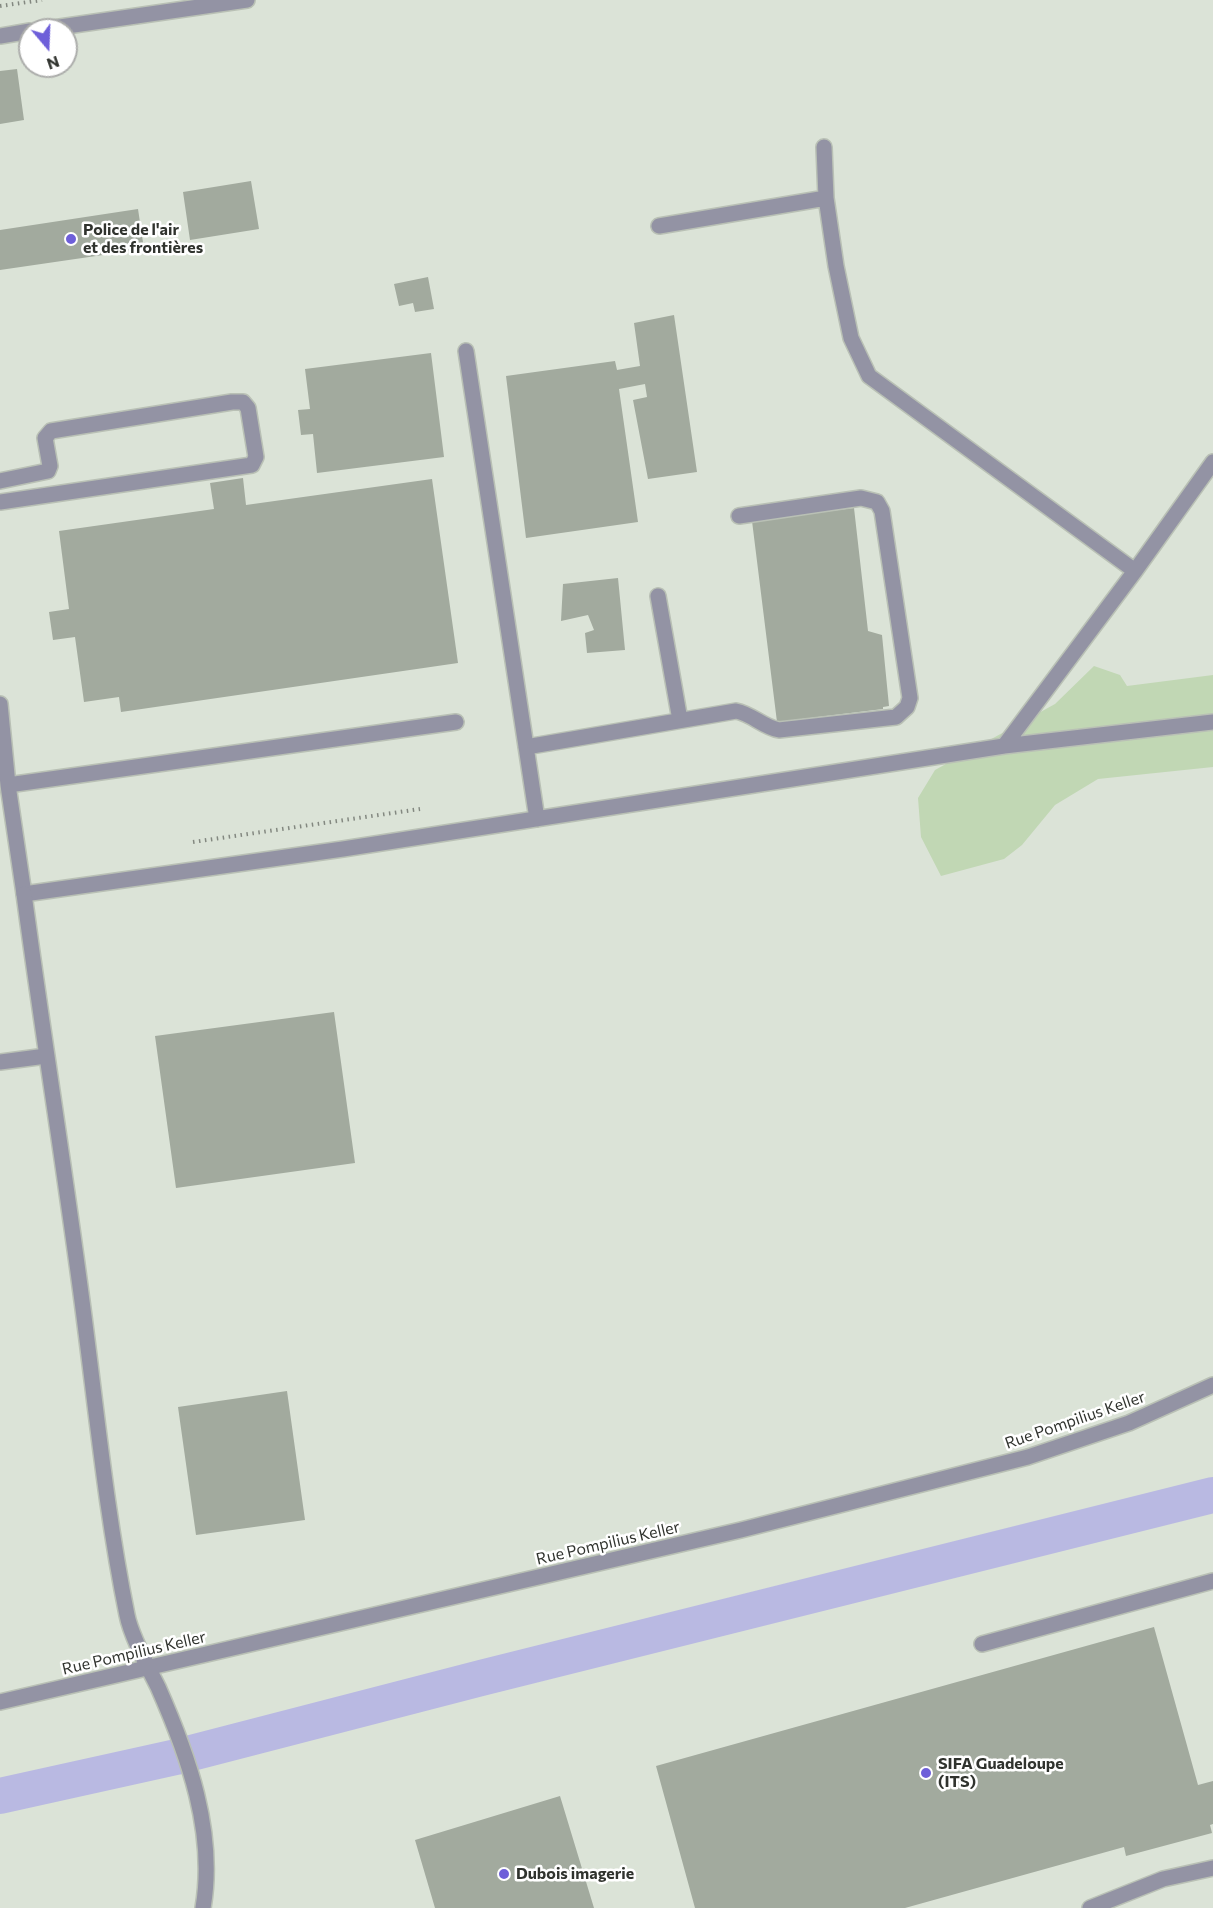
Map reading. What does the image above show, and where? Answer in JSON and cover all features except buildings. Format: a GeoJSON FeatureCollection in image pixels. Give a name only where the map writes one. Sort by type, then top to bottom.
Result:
{"type":"FeatureCollection","features":[{"type":"Feature","properties":{"kind":"street"},"geometry":{"type":"LineString","coordinates":[[78,24],[247,0]]}},
{"type":"Feature","properties":{"kind":"street"},"geometry":{"type":"LineString","coordinates":[[0,36],[18,33]]}},
{"type":"Feature","properties":{"kind":"street"},"geometry":{"type":"LineString","coordinates":[[824,147],[826,198],[836,266],[851,338],[869,376],[1135,572]]}},
{"type":"Feature","properties":{"kind":"street"},"geometry":{"type":"LineString","coordinates":[[658,226],[826,198]]}},
{"type":"Feature","properties":{"kind":"street"},"geometry":{"type":"LineString","coordinates":[[466,351],[537,819]]}},
{"type":"Feature","properties":{"kind":"street"},"geometry":{"type":"LineString","coordinates":[[0,481],[48,471],[50,466],[45,438],[51,431],[232,402],[243,402],[248,408],[256,457],[252,465],[0,502]]}},
{"type":"Feature","properties":{"kind":"street"},"geometry":{"type":"LineString","coordinates":[[1004,746],[1135,572],[1213,462]]}},
{"type":"Feature","properties":{"kind":"street"},"geometry":{"type":"LineString","coordinates":[[526,747],[736,711],[746,713],[766,727],[779,730],[897,717],[907,707],[910,698],[882,511],[877,502],[861,498],[740,516]]}},
{"type":"Feature","properties":{"kind":"street"},"geometry":{"type":"LineString","coordinates":[[658,596],[680,720]]}},
{"type":"Feature","properties":{"kind":"street"},"geometry":{"type":"LineString","coordinates":[[0,704],[8,785],[127,1619],[174,1724],[196,1790],[206,1851],[206,1890],[203,1908]]}},
{"type":"Feature","properties":{"kind":"street"},"geometry":{"type":"LineString","coordinates":[[8,785],[456,722]]}},
{"type":"Feature","properties":{"kind":"street"},"geometry":{"type":"LineString","coordinates":[[24,894],[343,849],[1004,746],[1213,722]]}},
{"type":"Feature","properties":{"kind":"street"},"geometry":{"type":"LineString","coordinates":[[0,1062],[46,1056]]}},
{"type":"Feature","properties":{"kind":"street","name":"Rue Pompilius Keller"},"geometry":{"type":"LineString","coordinates":[[0,1702],[741,1530],[1028,1457],[1129,1423],[1213,1385]]}},
{"type":"Feature","properties":{"kind":"street"},"geometry":{"type":"LineString","coordinates":[[982,1644],[1213,1581]]}},
{"type":"Feature","properties":{"kind":"street"},"geometry":{"type":"LineString","coordinates":[[1090,1908],[1163,1879],[1213,1868]]}},
{"type":"Feature","properties":{"kind":"path"},"geometry":{"type":"LineString","coordinates":[[0,6],[42,0]]}},
{"type":"Feature","properties":{"kind":"path"},"geometry":{"type":"LineString","coordinates":[[183,843],[428,808]]}},
{"type":"Feature","properties":{"kind":"green space"},"geometry":{"type":"Polygon","coordinates":[[[1094,666],[1120,675],[1127,686],[1213,675],[1213,767],[1098,779],[1055,805],[1022,845],[1004,859],[941,876],[921,837],[918,798],[935,770],[1055,704],[1094,666]]]}},
{"type":"Feature","properties":{"kind":"waterway"},"geometry":{"type":"LineString","coordinates":[[0,1796],[176,1757],[481,1678],[1213,1495]]}},
{"type":"Feature","properties":{"kind":"place","name":"Police de l'air et des frontières"},"geometry":{"type":"Point","coordinates":[71,239]}},
{"type":"Feature","properties":{"kind":"place","name":"SIFA Guadeloupe (ITS)"},"geometry":{"type":"Point","coordinates":[926,1773]}},
{"type":"Feature","properties":{"kind":"place","name":"Dubois imagerie"},"geometry":{"type":"Point","coordinates":[504,1874]}}]}
